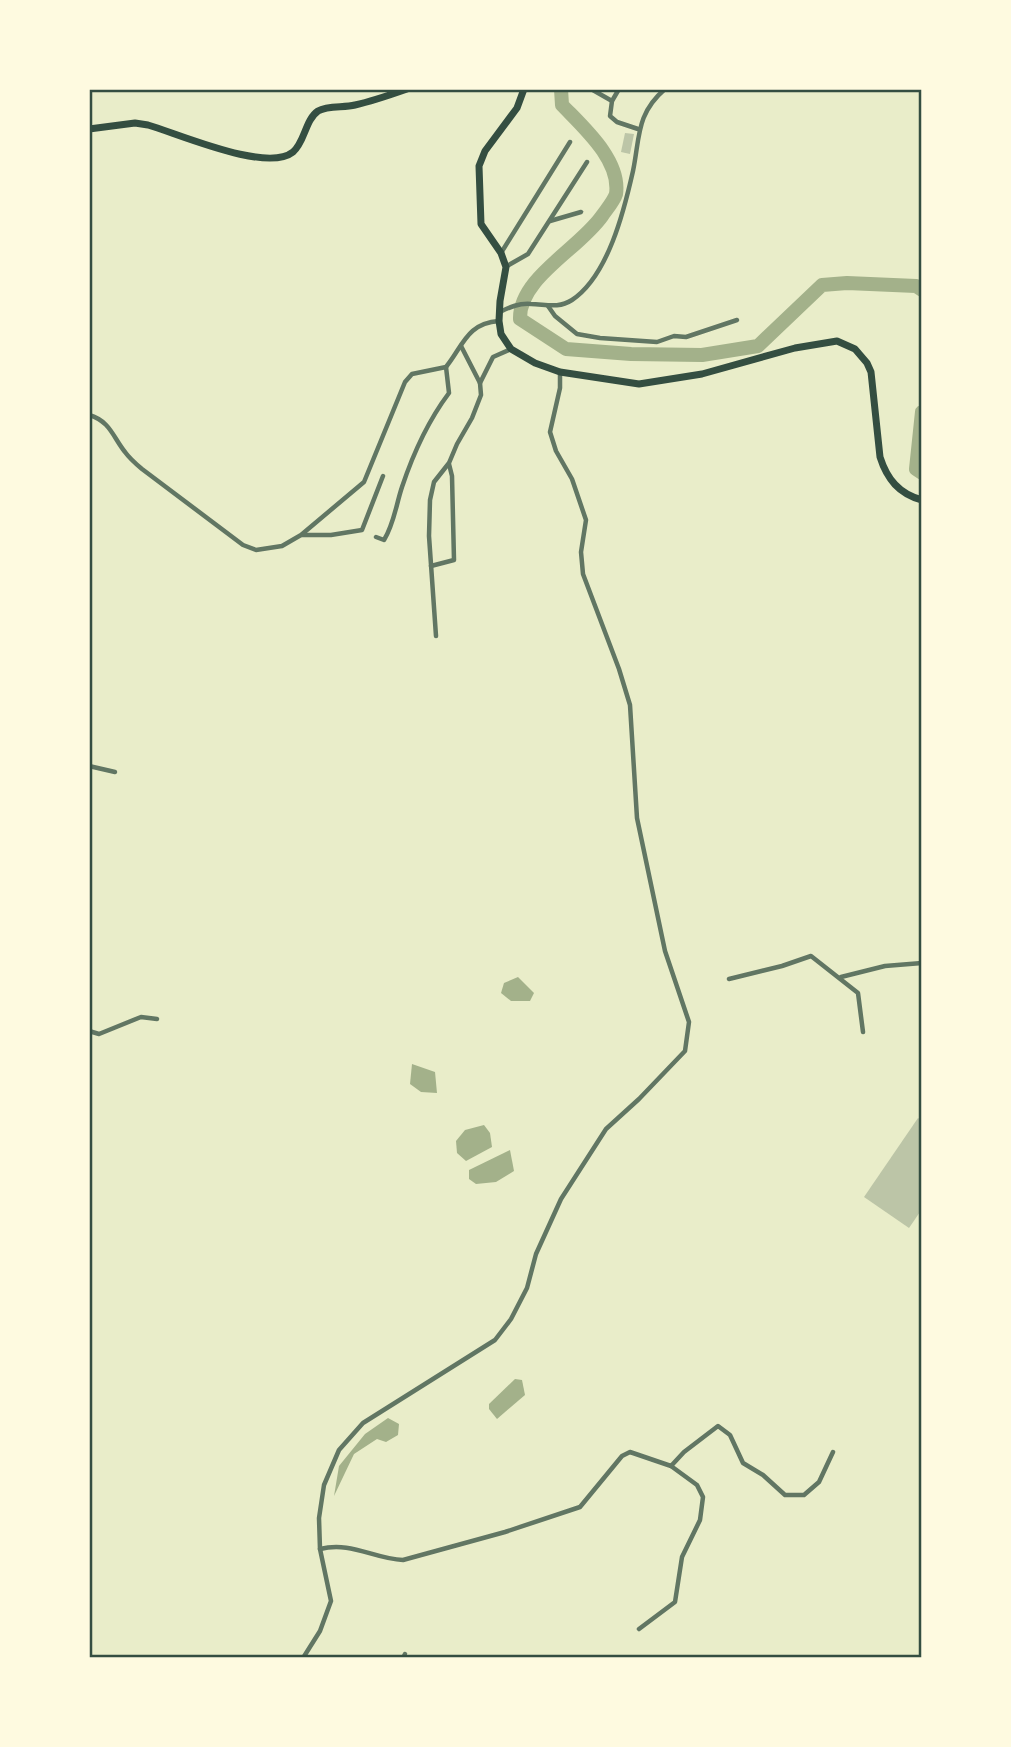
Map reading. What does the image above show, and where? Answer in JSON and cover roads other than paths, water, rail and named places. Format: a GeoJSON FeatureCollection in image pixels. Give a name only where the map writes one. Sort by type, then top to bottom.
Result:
{"type":"FeatureCollection","features":[{"type":"Feature","properties":{"kind":"main road"},"geometry":{"type":"LineString","coordinates":[[89,129],[135,123],[240,155],[284,158],[297,148],[318,111],[353,106],[407,89]]}},
{"type":"Feature","properties":{"kind":"main road"},"geometry":{"type":"LineString","coordinates":[[524,89],[517,108],[485,151],[479,166],[481,225],[506,267],[499,321],[501,334],[511,349],[534,363],[560,372],[639,384],[716,372],[817,343],[837,341],[847,344],[861,355],[874,381],[880,457],[884,468],[901,492],[922,500]]}},
{"type":"Feature","properties":{"kind":"street"},"geometry":{"type":"LineString","coordinates":[[592,89],[612,101]]}},
{"type":"Feature","properties":{"kind":"street"},"geometry":{"type":"LineString","coordinates":[[619,89],[612,101],[610,116],[638,129]]}},
{"type":"Feature","properties":{"kind":"street"},"geometry":{"type":"LineString","coordinates":[[499,312],[514,305],[529,303],[548,306],[571,301],[598,272],[622,215],[633,169],[638,129],[644,113],[665,89]]}},
{"type":"Feature","properties":{"kind":"street"},"geometry":{"type":"LineString","coordinates":[[500,253],[570,142]]}},
{"type":"Feature","properties":{"kind":"street"},"geometry":{"type":"LineString","coordinates":[[506,267],[528,254],[587,162]]}},
{"type":"Feature","properties":{"kind":"street"},"geometry":{"type":"LineString","coordinates":[[549,221],[581,212]]}},
{"type":"Feature","properties":{"kind":"street"},"geometry":{"type":"LineString","coordinates":[[548,306],[555,316],[577,334],[600,338],[657,342],[674,336],[686,337],[737,320]]}},
{"type":"Feature","properties":{"kind":"street"},"geometry":{"type":"LineString","coordinates":[[376,537],[384,540],[389,531],[402,487],[432,415],[449,393],[446,367],[474,328],[499,321]]}},
{"type":"Feature","properties":{"kind":"street"},"geometry":{"type":"LineString","coordinates":[[436,636],[430,500],[434,482],[449,463],[481,395],[480,383],[461,346]]}},
{"type":"Feature","properties":{"kind":"street"},"geometry":{"type":"LineString","coordinates":[[480,383],[493,357],[511,349]]}},
{"type":"Feature","properties":{"kind":"street"},"geometry":{"type":"LineString","coordinates":[[89,415],[103,420],[109,426],[127,455],[142,469],[243,545],[256,550],[282,545],[301,536],[364,482],[405,382],[412,374],[446,367]]}},
{"type":"Feature","properties":{"kind":"street"},"geometry":{"type":"LineString","coordinates":[[303,1658],[320,1631],[331,1601],[320,1549],[318,1518],[324,1485],[339,1450],[363,1423],[495,1340],[511,1319],[527,1288],[536,1254],[561,1199],[585,1160],[606,1129],[685,1051],[689,1032],[689,1022],[665,951],[637,818],[630,705],[583,574],[581,552],[586,520],[572,479],[555,451],[550,432],[560,388],[560,372]]}},
{"type":"Feature","properties":{"kind":"street"},"geometry":{"type":"LineString","coordinates":[[431,566],[452,562],[454,557],[449,463]]}},
{"type":"Feature","properties":{"kind":"street"},"geometry":{"type":"LineString","coordinates":[[301,536],[362,530],[383,476]]}},
{"type":"Feature","properties":{"kind":"street"},"geometry":{"type":"LineString","coordinates":[[89,766],[115,772]]}},
{"type":"Feature","properties":{"kind":"street"},"geometry":{"type":"LineString","coordinates":[[729,979],[811,956],[858,993],[863,1032]]}},
{"type":"Feature","properties":{"kind":"street"},"geometry":{"type":"LineString","coordinates":[[840,977],[885,966],[922,963]]}},
{"type":"Feature","properties":{"kind":"street"},"geometry":{"type":"LineString","coordinates":[[89,1031],[99,1034],[141,1017],[157,1019]]}},
{"type":"Feature","properties":{"kind":"street"},"geometry":{"type":"LineString","coordinates":[[671,1466],[684,1452],[718,1426],[730,1435],[743,1463],[763,1475],[785,1495],[804,1496],[818,1482],[833,1452]]}},
{"type":"Feature","properties":{"kind":"street"},"geometry":{"type":"LineString","coordinates":[[320,1549],[334,1546],[378,1554],[391,1560],[415,1558],[580,1507],[622,1456],[630,1452],[671,1466],[697,1485],[703,1497],[700,1520],[682,1557],[675,1602],[639,1629]]}},
{"type":"Feature","properties":{"kind":"waterway"},"geometry":{"type":"LineString","coordinates":[[561,89],[562,105],[599,145],[613,169],[616,181],[615,197],[602,216],[539,277],[522,304],[520,319],[566,349],[631,354],[702,355],[758,346],[822,285],[847,283],[916,286],[922,290]]}},
{"type":"Feature","properties":{"kind":"waterway"},"geometry":{"type":"LineString","coordinates":[[922,412],[916,469],[922,473]]}}]}
